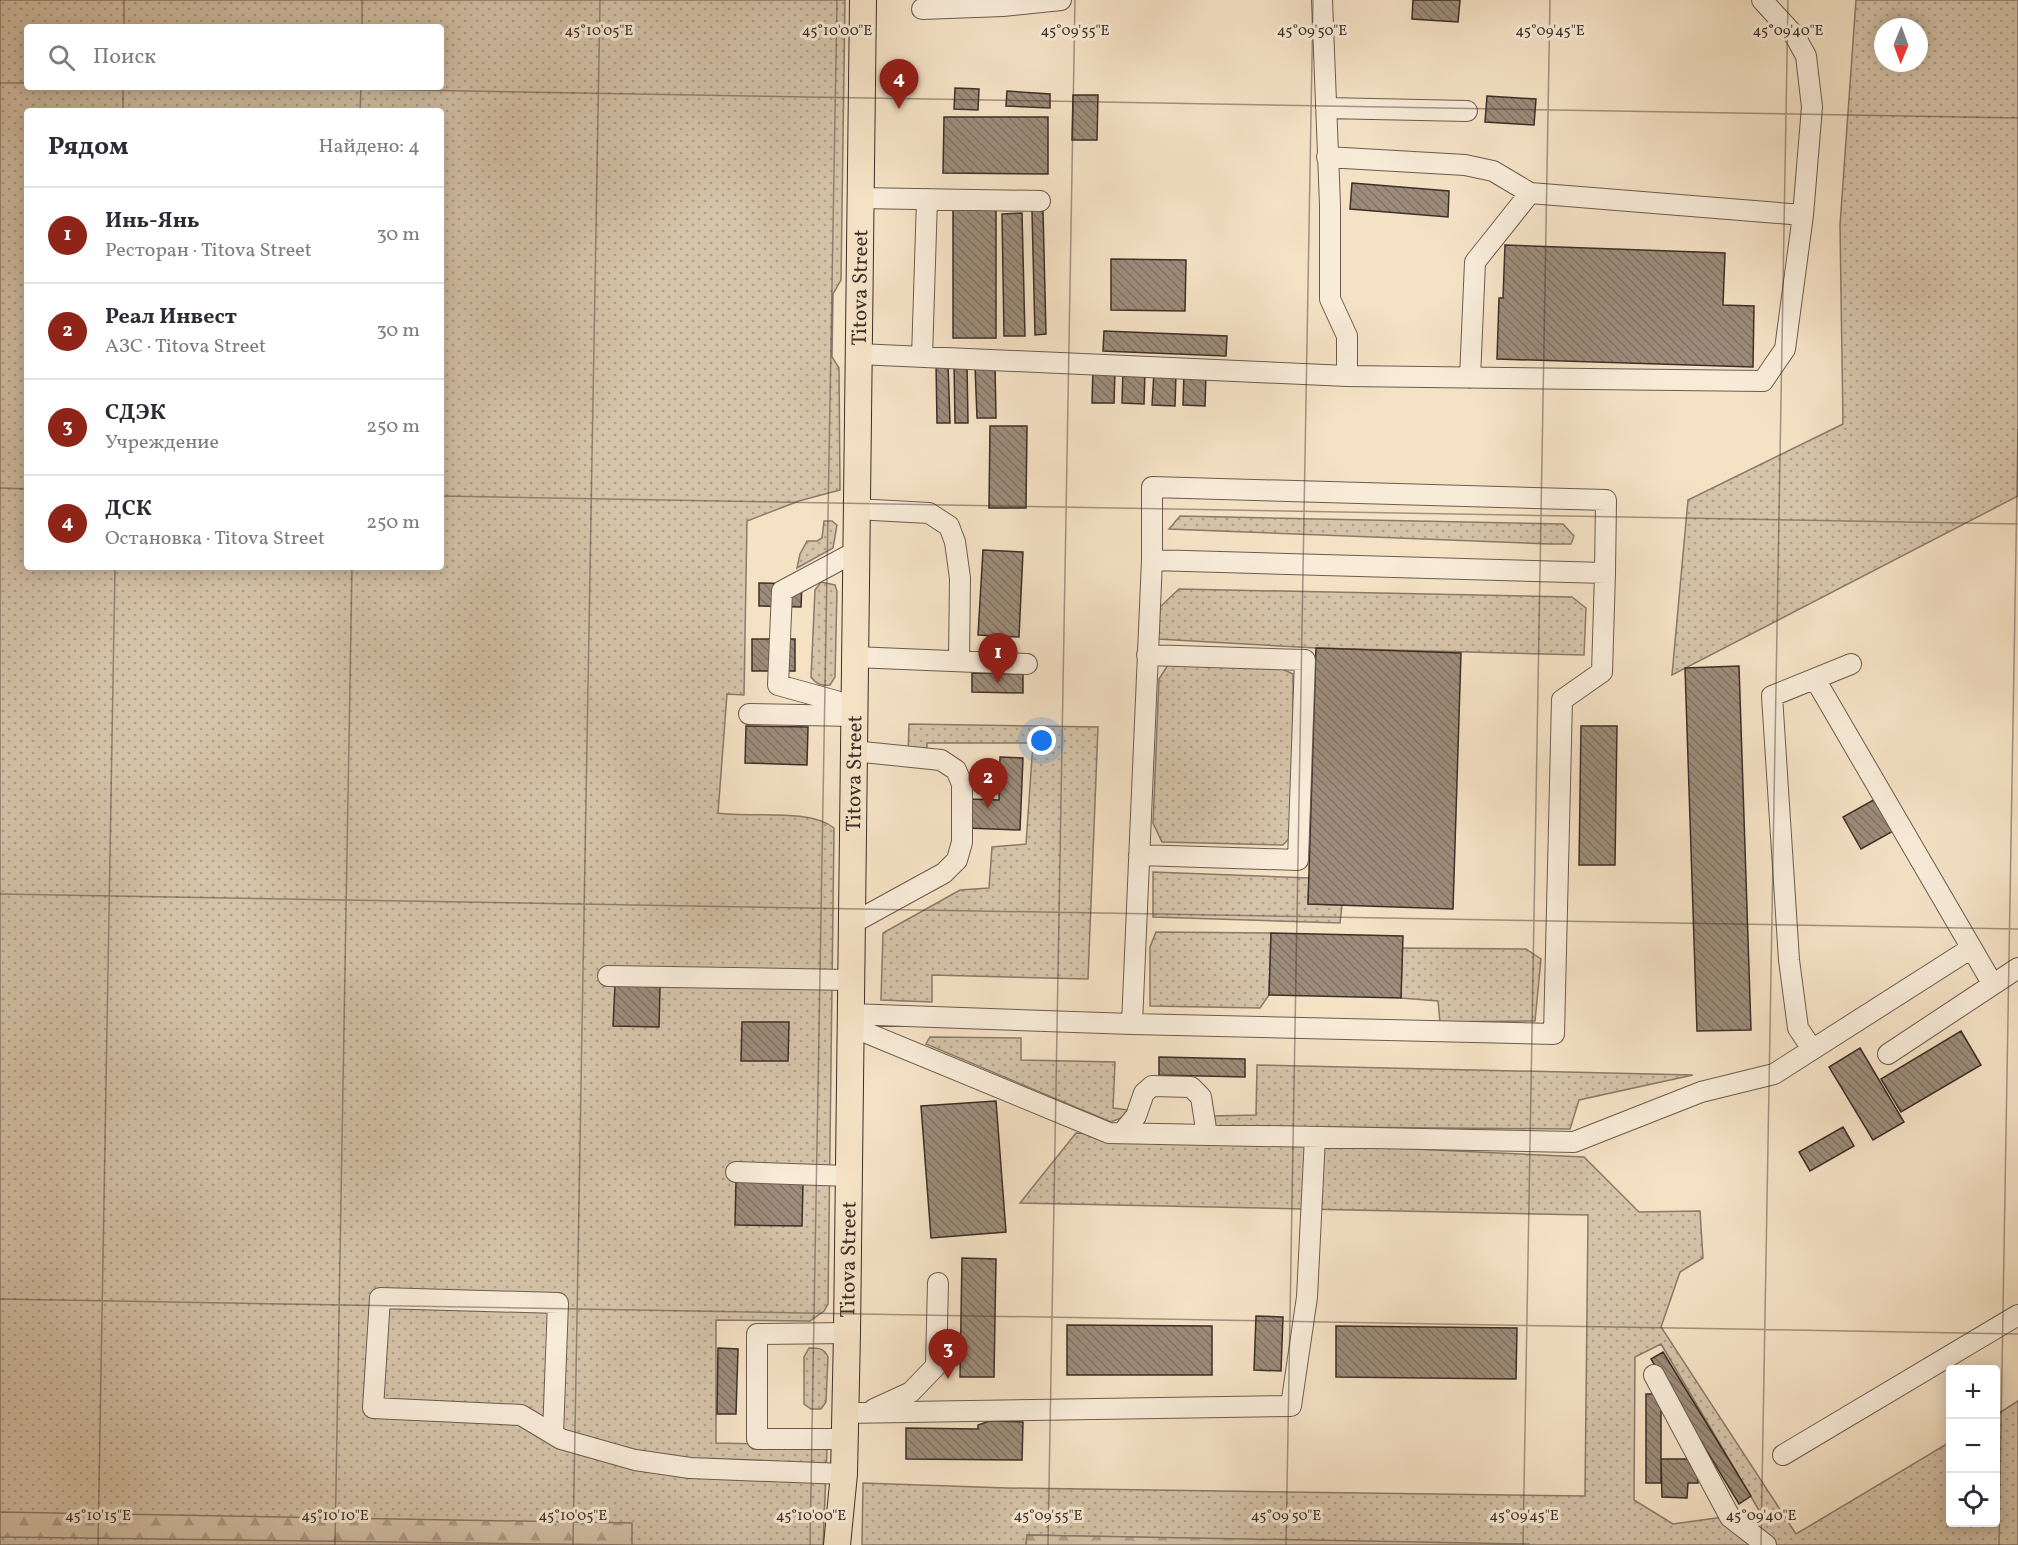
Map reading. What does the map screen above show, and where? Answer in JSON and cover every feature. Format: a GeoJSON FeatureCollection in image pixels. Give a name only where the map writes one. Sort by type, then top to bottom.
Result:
{"type":"FeatureCollection","features":[{"type":"Feature","properties":{"kind":"main road","name":"Titova Street"},"geometry":{"type":"LineString","coordinates":[[837,1545],[844,1474],[844,1438],[852,1413],[847,1333],[855,510],[863,0]]}},
{"type":"Feature","properties":{"kind":"main road"},"geometry":{"type":"LineString","coordinates":[[844,1474],[852,1545]]}},
{"type":"Feature","properties":{"kind":"lane"},"geometry":{"type":"LineString","coordinates":[[922,9],[1003,6],[1061,0]]}},
{"type":"Feature","properties":{"kind":"lane"},"geometry":{"type":"LineString","coordinates":[[1322,0],[1330,205],[1330,298],[1347,336],[1347,376]]}},
{"type":"Feature","properties":{"kind":"lane"},"geometry":{"type":"LineString","coordinates":[[858,354],[1347,376],[1763,381],[1785,349],[1803,215],[1812,107],[1806,56],[1795,36],[1762,0]]}},
{"type":"Feature","properties":{"kind":"lane"},"geometry":{"type":"LineString","coordinates":[[1326,108],[1467,111]]}},
{"type":"Feature","properties":{"kind":"lane"},"geometry":{"type":"LineString","coordinates":[[1327,157],[1465,165],[1492,171],[1530,193],[1803,215]]}},
{"type":"Feature","properties":{"kind":"lane"},"geometry":{"type":"LineString","coordinates":[[1470,378],[1475,262],[1530,193]]}},
{"type":"Feature","properties":{"kind":"lane"},"geometry":{"type":"LineString","coordinates":[[859,198],[1040,201]]}},
{"type":"Feature","properties":{"kind":"lane"},"geometry":{"type":"LineString","coordinates":[[922,357],[927,199]]}},
{"type":"Feature","properties":{"kind":"lane"},"geometry":{"type":"LineString","coordinates":[[850,1020],[1554,1034],[1562,700],[1602,672],[1606,500],[1152,487],[1152,561],[1131,1024]]}},
{"type":"Feature","properties":{"kind":"lane"},"geometry":{"type":"LineString","coordinates":[[855,510],[929,513],[949,526],[955,542],[960,578],[959,661]]}},
{"type":"Feature","properties":{"kind":"lane"},"geometry":{"type":"LineString","coordinates":[[854,711],[778,685],[782,591],[855,552]]}},
{"type":"Feature","properties":{"kind":"lane"},"geometry":{"type":"LineString","coordinates":[[1152,561],[1605,573]]}},
{"type":"Feature","properties":{"kind":"lane"},"geometry":{"type":"LineString","coordinates":[[1139,855],[1298,860],[1305,660],[1147,655]]}},
{"type":"Feature","properties":{"kind":"lane"},"geometry":{"type":"LineString","coordinates":[[854,657],[1028,664]]}},
{"type":"Feature","properties":{"kind":"lane"},"geometry":{"type":"LineString","coordinates":[[1812,1049],[1798,1028],[1790,960],[1772,696],[1851,664]]}},
{"type":"Feature","properties":{"kind":"lane"},"geometry":{"type":"LineString","coordinates":[[1815,679],[1970,949],[1992,983]]}},
{"type":"Feature","properties":{"kind":"lane"},"geometry":{"type":"LineString","coordinates":[[749,714],[854,711]]}},
{"type":"Feature","properties":{"kind":"lane"},"geometry":{"type":"LineString","coordinates":[[851,924],[944,873],[957,860],[962,842],[962,784],[956,770],[941,760],[854,751]]}},
{"type":"Feature","properties":{"kind":"lane"},"geometry":{"type":"LineString","coordinates":[[850,1020],[1109,1133],[1574,1142],[1701,1092],[1774,1074],[1970,949]]}},
{"type":"Feature","properties":{"kind":"lane"},"geometry":{"type":"LineString","coordinates":[[1888,1054],[1992,983],[2018,968]]}},
{"type":"Feature","properties":{"kind":"lane"},"geometry":{"type":"LineString","coordinates":[[608,976],[851,980]]}},
{"type":"Feature","properties":{"kind":"lane"},"geometry":{"type":"LineString","coordinates":[[1122,1133],[1136,1116],[1144,1093],[1152,1086],[1191,1087],[1201,1097],[1207,1135]]}},
{"type":"Feature","properties":{"kind":"lane"},"geometry":{"type":"LineString","coordinates":[[852,1413],[1291,1406],[1307,1297],[1315,1137]]}},
{"type":"Feature","properties":{"kind":"lane"},"geometry":{"type":"LineString","coordinates":[[736,1172],[849,1176]]}},
{"type":"Feature","properties":{"kind":"lane"},"geometry":{"type":"LineString","coordinates":[[852,1413],[884,1407],[911,1392],[936,1366],[938,1282]]}},
{"type":"Feature","properties":{"kind":"lane"},"geometry":{"type":"LineString","coordinates":[[553,1434],[558,1303],[380,1298],[373,1408],[521,1415],[561,1439],[635,1460],[690,1468],[844,1474]]}},
{"type":"Feature","properties":{"kind":"lane"},"geometry":{"type":"LineString","coordinates":[[1783,1455],[2018,1315]]}},
{"type":"Feature","properties":{"kind":"lane"},"geometry":{"type":"LineString","coordinates":[[844,1438],[757,1439],[757,1334],[847,1333]]}},
{"type":"Feature","properties":{"kind":"lane"},"geometry":{"type":"LineString","coordinates":[[1654,1375],[1730,1517],[1766,1545]]}},
{"type":"Feature","properties":{"kind":"green space"},"geometry":{"type":"Polygon","coordinates":[[[0,0],[845,0],[841,280],[833,294],[832,357],[839,368],[840,490],[799,501],[747,521],[744,695],[727,694],[718,813],[810,818],[834,828],[828,1304],[824,1311],[810,1321],[716,1320],[716,1443],[824,1445],[827,1449],[823,1545],[0,1545],[0,0]]]}},
{"type":"Feature","properties":{"kind":"green space"},"geometry":{"type":"Polygon","coordinates":[[[1856,0],[2018,0],[2018,496],[1672,675],[1688,500],[1843,424],[1840,225],[1856,0]]]}},
{"type":"Feature","properties":{"kind":"green space"},"geometry":{"type":"Polygon","coordinates":[[[1180,516],[1563,524],[1574,536],[1571,544],[1550,544],[1169,529],[1180,516]]]}},
{"type":"Feature","properties":{"kind":"green space"},"geometry":{"type":"Polygon","coordinates":[[[824,521],[832,521],[837,525],[833,548],[797,568],[800,554],[807,541],[817,541],[822,538],[824,521]]]}},
{"type":"Feature","properties":{"kind":"green space"},"geometry":{"type":"Polygon","coordinates":[[[821,582],[835,585],[837,591],[835,677],[830,685],[819,684],[811,677],[815,590],[821,582]]]}},
{"type":"Feature","properties":{"kind":"green space"},"geometry":{"type":"Polygon","coordinates":[[[1179,589],[1572,597],[1586,608],[1584,655],[1316,648],[1158,639],[1160,607],[1179,589]]]}},
{"type":"Feature","properties":{"kind":"green space"},"geometry":{"type":"Polygon","coordinates":[[[1168,665],[1278,667],[1293,674],[1293,834],[1283,845],[1162,842],[1153,823],[1159,679],[1168,665]]]}},
{"type":"Feature","properties":{"kind":"green space"},"geometry":{"type":"Polygon","coordinates":[[[909,724],[1098,727],[1088,979],[932,975],[932,1002],[881,1000],[883,933],[960,890],[989,888],[992,847],[1026,844],[1033,743],[927,743],[927,754],[908,754],[909,724]]]}},
{"type":"Feature","properties":{"kind":"green space"},"geometry":{"type":"Polygon","coordinates":[[[1153,872],[1309,878],[1308,904],[1342,905],[1340,923],[1153,917],[1153,872]]]}},
{"type":"Feature","properties":{"kind":"green space"},"geometry":{"type":"Polygon","coordinates":[[[1156,932],[1271,933],[1269,995],[1260,1008],[1150,1006],[1150,947],[1156,932]]]}},
{"type":"Feature","properties":{"kind":"green space"},"geometry":{"type":"Polygon","coordinates":[[[1402,948],[1526,949],[1541,959],[1535,1021],[1440,1022],[1438,1001],[1401,998],[1402,948]]]}},
{"type":"Feature","properties":{"kind":"green space"},"geometry":{"type":"Polygon","coordinates":[[[930,1037],[1021,1038],[1021,1060],[1115,1062],[1113,1108],[1129,1110],[1126,1116],[1111,1122],[926,1044],[930,1037]]]}},
{"type":"Feature","properties":{"kind":"green space"},"geometry":{"type":"Polygon","coordinates":[[[1257,1065],[1693,1075],[1579,1100],[1570,1129],[1212,1126],[1212,1116],[1256,1115],[1257,1065]]]}},
{"type":"Feature","properties":{"kind":"green space"},"geometry":{"type":"Polygon","coordinates":[[[1076,1133],[1584,1157],[1639,1212],[1700,1211],[1703,1258],[1680,1272],[1661,1327],[1796,1534],[1946,1444],[1946,1527],[2000,1527],[2000,1412],[2018,1401],[2018,1545],[1529,1545],[1027,1535],[1026,1545],[862,1545],[863,1483],[1007,1488],[1585,1496],[1588,1215],[1020,1203],[1076,1133]],[[1661,1344],[1635,1357],[1634,1500],[1673,1524],[1760,1512],[1661,1344]]]}},
{"type":"Feature","properties":{"kind":"green space"},"geometry":{"type":"Polygon","coordinates":[[[809,1348],[821,1349],[828,1357],[826,1402],[821,1409],[811,1409],[804,1404],[804,1357],[809,1348]]]}},
{"type":"Feature","properties":{"kind":"green space"},"geometry":{"type":"Polygon","coordinates":[[[0,1512],[632,1523],[632,1545],[0,1537],[0,1512]]]}},
{"type":"Feature","properties":{"kind":"green space"},"geometry":{"type":"Polygon","coordinates":[[[1027,1535],[1529,1544],[1529,1545],[1026,1545],[1027,1535]]]}},
{"type":"Feature","properties":{"kind":"building"},"geometry":{"type":"Polygon","coordinates":[[[1413,0],[1460,0],[1458,22],[1412,19],[1413,0]]]}},
{"type":"Feature","properties":{"kind":"building"},"geometry":{"type":"Polygon","coordinates":[[[955,88],[979,89],[978,110],[954,109],[955,88]]]}},
{"type":"Feature","properties":{"kind":"building"},"geometry":{"type":"Polygon","coordinates":[[[1007,91],[1050,94],[1050,108],[1006,106],[1007,91]]]}},
{"type":"Feature","properties":{"kind":"building"},"geometry":{"type":"Polygon","coordinates":[[[1073,95],[1098,95],[1097,140],[1072,140],[1073,95]]]}},
{"type":"Feature","properties":{"kind":"building"},"geometry":{"type":"Polygon","coordinates":[[[1487,96],[1536,99],[1534,125],[1485,122],[1487,96]]]}},
{"type":"Feature","properties":{"kind":"building"},"geometry":{"type":"Polygon","coordinates":[[[944,117],[1048,117],[1048,174],[943,173],[944,117]]]}},
{"type":"Feature","properties":{"kind":"building"},"geometry":{"type":"Polygon","coordinates":[[[1352,183],[1449,191],[1448,217],[1350,209],[1352,183]]]}},
{"type":"Feature","properties":{"kind":"building"},"geometry":{"type":"Polygon","coordinates":[[[953,205],[996,205],[996,338],[953,338],[953,205]]]}},
{"type":"Feature","properties":{"kind":"building"},"geometry":{"type":"Polygon","coordinates":[[[1032,211],[1043,211],[1046,334],[1035,335],[1032,211]]]}},
{"type":"Feature","properties":{"kind":"building"},"geometry":{"type":"Polygon","coordinates":[[[1022,213],[1025,336],[1004,336],[1002,214],[1022,213]]]}},
{"type":"Feature","properties":{"kind":"building"},"geometry":{"type":"Polygon","coordinates":[[[1505,245],[1725,253],[1723,305],[1754,306],[1753,367],[1497,359],[1499,298],[1503,298],[1505,245]]]}},
{"type":"Feature","properties":{"kind":"building"},"geometry":{"type":"Polygon","coordinates":[[[1111,259],[1186,260],[1185,311],[1111,310],[1111,259]]]}},
{"type":"Feature","properties":{"kind":"building"},"geometry":{"type":"Polygon","coordinates":[[[1104,331],[1227,336],[1226,356],[1103,351],[1104,331]]]}},
{"type":"Feature","properties":{"kind":"building"},"geometry":{"type":"Polygon","coordinates":[[[936,363],[948,363],[950,423],[937,423],[936,363]]]}},
{"type":"Feature","properties":{"kind":"building"},"geometry":{"type":"Polygon","coordinates":[[[954,363],[967,363],[968,423],[955,423],[954,363]]]}},
{"type":"Feature","properties":{"kind":"building"},"geometry":{"type":"Polygon","coordinates":[[[995,365],[996,418],[977,418],[975,366],[995,365]]]}},
{"type":"Feature","properties":{"kind":"building"},"geometry":{"type":"Polygon","coordinates":[[[1093,369],[1115,370],[1114,403],[1092,403],[1093,369]]]}},
{"type":"Feature","properties":{"kind":"building"},"geometry":{"type":"Polygon","coordinates":[[[1123,370],[1145,371],[1144,404],[1122,403],[1123,370]]]}},
{"type":"Feature","properties":{"kind":"building"},"geometry":{"type":"Polygon","coordinates":[[[1154,372],[1176,373],[1175,406],[1152,405],[1154,372]]]}},
{"type":"Feature","properties":{"kind":"building"},"geometry":{"type":"Polygon","coordinates":[[[1184,372],[1206,373],[1205,406],[1183,405],[1184,372]]]}},
{"type":"Feature","properties":{"kind":"building"},"geometry":{"type":"Polygon","coordinates":[[[990,426],[1027,426],[1026,508],[989,508],[990,426]]]}},
{"type":"Feature","properties":{"kind":"building"},"geometry":{"type":"Polygon","coordinates":[[[983,550],[1023,552],[1019,637],[978,635],[983,550]]]}},
{"type":"Feature","properties":{"kind":"building"},"geometry":{"type":"Polygon","coordinates":[[[759,583],[802,584],[801,607],[759,606],[759,583]]]}},
{"type":"Feature","properties":{"kind":"building"},"geometry":{"type":"Polygon","coordinates":[[[752,639],[795,639],[795,671],[752,671],[752,639]]]}},
{"type":"Feature","properties":{"kind":"building"},"geometry":{"type":"Polygon","coordinates":[[[1316,648],[1461,653],[1453,909],[1308,904],[1316,648]]]}},
{"type":"Feature","properties":{"kind":"building"},"geometry":{"type":"Polygon","coordinates":[[[1739,666],[1751,1030],[1697,1031],[1685,668],[1739,666]]]}},
{"type":"Feature","properties":{"kind":"building"},"geometry":{"type":"Polygon","coordinates":[[[972,673],[1023,674],[1023,693],[972,692],[972,673]]]}},
{"type":"Feature","properties":{"kind":"building"},"geometry":{"type":"Polygon","coordinates":[[[746,726],[808,727],[807,765],[745,763],[746,726]]]}},
{"type":"Feature","properties":{"kind":"building"},"geometry":{"type":"Polygon","coordinates":[[[1581,726],[1617,726],[1615,865],[1579,865],[1581,726]]]}},
{"type":"Feature","properties":{"kind":"building"},"geometry":{"type":"Polygon","coordinates":[[[1000,757],[1023,758],[1020,830],[967,828],[968,799],[999,800],[1000,757]]]}},
{"type":"Feature","properties":{"kind":"building"},"geometry":{"type":"Polygon","coordinates":[[[1877,798],[1895,830],[1861,849],[1843,817],[1877,798]]]}},
{"type":"Feature","properties":{"kind":"building"},"geometry":{"type":"Polygon","coordinates":[[[1271,933],[1403,936],[1401,998],[1269,995],[1271,933]]]}},
{"type":"Feature","properties":{"kind":"building"},"geometry":{"type":"Polygon","coordinates":[[[615,985],[660,987],[659,1027],[613,1026],[615,985]]]}},
{"type":"Feature","properties":{"kind":"building"},"geometry":{"type":"Polygon","coordinates":[[[742,1022],[789,1022],[788,1061],[741,1061],[742,1022]]]}},
{"type":"Feature","properties":{"kind":"building"},"geometry":{"type":"Polygon","coordinates":[[[1961,1031],[1981,1065],[1901,1112],[1881,1079],[1961,1031]]]}},
{"type":"Feature","properties":{"kind":"building"},"geometry":{"type":"Polygon","coordinates":[[[1860,1048],[1904,1122],[1873,1140],[1829,1067],[1860,1048]]]}},
{"type":"Feature","properties":{"kind":"building"},"geometry":{"type":"Polygon","coordinates":[[[1159,1057],[1245,1059],[1245,1077],[1159,1075],[1159,1057]]]}},
{"type":"Feature","properties":{"kind":"building"},"geometry":{"type":"Polygon","coordinates":[[[996,1101],[1006,1232],[931,1238],[921,1106],[996,1101]]]}},
{"type":"Feature","properties":{"kind":"building"},"geometry":{"type":"Polygon","coordinates":[[[1843,1127],[1854,1146],[1810,1171],[1799,1152],[1843,1127]]]}},
{"type":"Feature","properties":{"kind":"building"},"geometry":{"type":"Polygon","coordinates":[[[736,1181],[803,1183],[802,1226],[735,1225],[736,1181]]]}},
{"type":"Feature","properties":{"kind":"building"},"geometry":{"type":"Polygon","coordinates":[[[962,1258],[996,1259],[994,1377],[960,1377],[962,1258]]]}},
{"type":"Feature","properties":{"kind":"building"},"geometry":{"type":"Polygon","coordinates":[[[1256,1316],[1283,1317],[1281,1371],[1254,1370],[1256,1316]]]}},
{"type":"Feature","properties":{"kind":"building"},"geometry":{"type":"Polygon","coordinates":[[[1067,1325],[1212,1326],[1212,1375],[1067,1375],[1067,1325]]]}},
{"type":"Feature","properties":{"kind":"building"},"geometry":{"type":"Polygon","coordinates":[[[1336,1326],[1517,1328],[1516,1379],[1336,1377],[1336,1326]]]}},
{"type":"Feature","properties":{"kind":"building"},"geometry":{"type":"Polygon","coordinates":[[[718,1348],[738,1349],[736,1414],[717,1414],[718,1348]]]}},
{"type":"Feature","properties":{"kind":"building"},"geometry":{"type":"Polygon","coordinates":[[[1663,1352],[1751,1496],[1739,1504],[1651,1359],[1663,1352]]]}},
{"type":"Feature","properties":{"kind":"building"},"geometry":{"type":"Polygon","coordinates":[[[1646,1394],[1661,1394],[1661,1483],[1646,1483],[1646,1394]]]}},
{"type":"Feature","properties":{"kind":"building"},"geometry":{"type":"Polygon","coordinates":[[[990,1421],[1023,1422],[1022,1460],[906,1459],[906,1428],[978,1429],[978,1425],[990,1421]]]}},
{"type":"Feature","properties":{"kind":"building"},"geometry":{"type":"Polygon","coordinates":[[[1661,1459],[1697,1459],[1698,1483],[1688,1483],[1687,1498],[1662,1497],[1661,1459]]]}},
{"type":"Feature","properties":{"kind":"place","name":"ДСК"},"geometry":{"type":"Point","coordinates":[899,109]}},
{"type":"Feature","properties":{"kind":"place","name":"Инь-Янь"},"geometry":{"type":"Point","coordinates":[998,683]}},
{"type":"Feature","properties":{"kind":"place","name":"Реал Инвест"},"geometry":{"type":"Point","coordinates":[988,808]}},
{"type":"Feature","properties":{"kind":"place","name":"СДЭК"},"geometry":{"type":"Point","coordinates":[948,1379]}}]}
